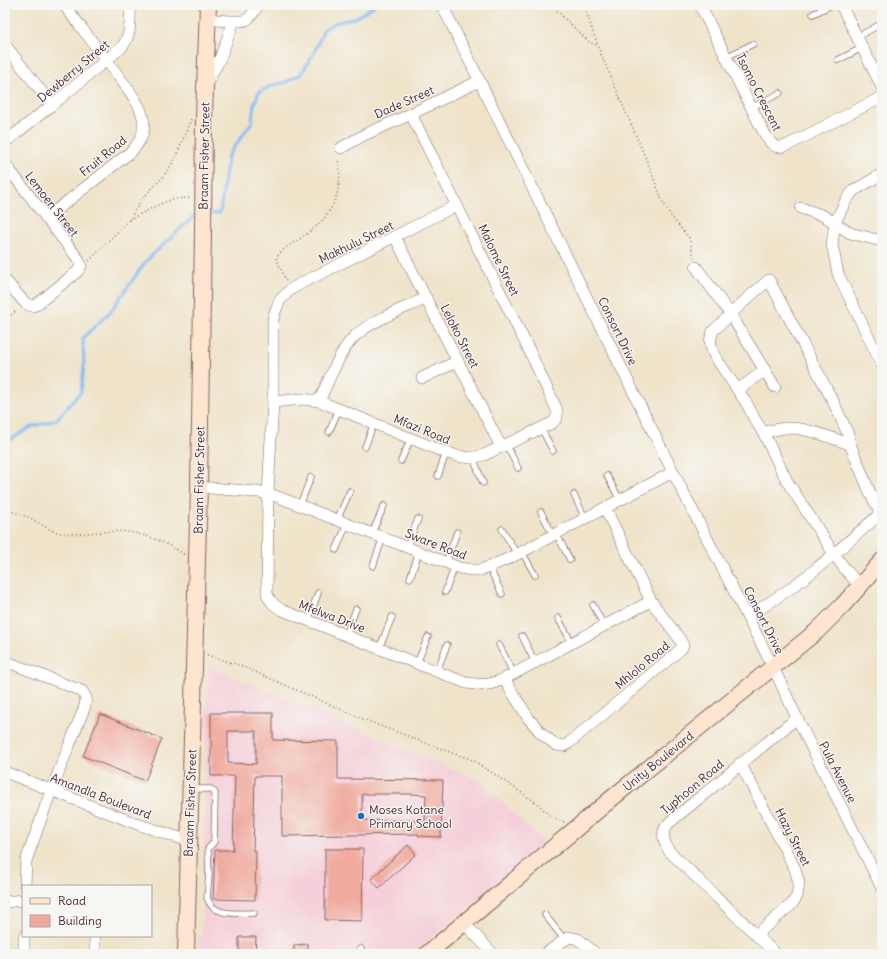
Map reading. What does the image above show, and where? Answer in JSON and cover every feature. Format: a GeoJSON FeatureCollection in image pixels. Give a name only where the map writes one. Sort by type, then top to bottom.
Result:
{"type":"FeatureCollection","features":[{"type":"Feature","properties":{"kind":"street","name":"Fruit Road"},"geometry":{"type":"LineString","coordinates":[[46,218],[132,151],[141,139],[144,127],[138,104],[107,60],[64,5]]}},
{"type":"Feature","properties":{"kind":"street","name":"Dewberry Street"},"geometry":{"type":"LineString","coordinates":[[5,142],[122,47],[128,38],[130,5]]}},
{"type":"Feature","properties":{"kind":"street"},"geometry":{"type":"LineString","coordinates":[[207,12],[234,21],[246,20],[258,5]]}},
{"type":"Feature","properties":{"kind":"street","name":"Consort Drive"},"geometry":{"type":"LineString","coordinates":[[442,5],[673,472],[773,667]]}},
{"type":"Feature","properties":{"kind":"street"},"geometry":{"type":"LineString","coordinates":[[841,5],[882,87]]}},
{"type":"Feature","properties":{"kind":"street","name":"Tsomo Crescent"},"geometry":{"type":"LineString","coordinates":[[703,7],[751,108],[768,140],[775,147],[780,148],[788,145],[882,97]]}},
{"type":"Feature","properties":{"kind":"street","name":"Braam Fisher Street"},"geometry":{"type":"LineString","coordinates":[[186,954],[199,487],[207,12]]}},
{"type":"Feature","properties":{"kind":"street"},"geometry":{"type":"LineString","coordinates":[[205,85],[219,61],[234,21]]}},
{"type":"Feature","properties":{"kind":"street"},"geometry":{"type":"LineString","coordinates":[[5,45],[52,105]]}},
{"type":"Feature","properties":{"kind":"street","name":"Dade Street"},"geometry":{"type":"LineString","coordinates":[[341,148],[364,135],[479,81]]}},
{"type":"Feature","properties":{"kind":"street","name":"Malome Street"},"geometry":{"type":"LineString","coordinates":[[411,114],[551,396],[558,413],[557,418]]}},
{"type":"Feature","properties":{"kind":"street","name":"Lemoen Street"},"geometry":{"type":"LineString","coordinates":[[5,164],[80,263]]}},
{"type":"Feature","properties":{"kind":"street"},"geometry":{"type":"LineString","coordinates":[[882,174],[853,191],[841,208],[835,222],[832,244],[838,274],[882,365]]}},
{"type":"Feature","properties":{"kind":"street","name":"Makhulu Street"},"geometry":{"type":"LineString","coordinates":[[275,312],[280,300],[290,290],[457,205]]}},
{"type":"Feature","properties":{"kind":"street"},"geometry":{"type":"LineString","coordinates":[[801,208],[824,216],[835,222],[840,228],[850,233],[882,241]]}},
{"type":"Feature","properties":{"kind":"street","name":"Leloko Street"},"geometry":{"type":"LineString","coordinates":[[395,237],[458,361],[504,446]]}},
{"type":"Feature","properties":{"kind":"street"},"geometry":{"type":"LineString","coordinates":[[5,280],[25,303],[31,306],[36,305],[78,272],[80,263]]}},
{"type":"Feature","properties":{"kind":"street"},"geometry":{"type":"LineString","coordinates":[[696,267],[730,315],[775,387]]}},
{"type":"Feature","properties":{"kind":"street"},"geometry":{"type":"LineString","coordinates":[[747,616],[775,600],[834,554],[881,516],[833,401],[769,280],[750,296],[713,332],[710,345],[714,355],[738,390],[763,432],[787,481],[834,554],[845,570],[860,586]]}},
{"type":"Feature","properties":{"kind":"street"},"geometry":{"type":"LineString","coordinates":[[319,401],[340,357],[355,336],[381,320],[426,298]]}},
{"type":"Feature","properties":{"kind":"street","name":"Mfelwa Drive"},"geometry":{"type":"LineString","coordinates":[[275,312],[272,350],[273,402],[268,493],[267,594],[269,599],[278,608],[466,683],[492,685],[651,601]]}},
{"type":"Feature","properties":{"kind":"street"},"geometry":{"type":"LineString","coordinates":[[422,378],[458,361]]}},
{"type":"Feature","properties":{"kind":"street"},"geometry":{"type":"LineString","coordinates":[[738,390],[765,370]]}},
{"type":"Feature","properties":{"kind":"street","name":"Mfazi Road"},"geometry":{"type":"LineString","coordinates":[[273,402],[302,399],[319,401],[446,453],[457,456],[473,457],[484,455],[504,446],[552,423],[557,418]]}},
{"type":"Feature","properties":{"kind":"street"},"geometry":{"type":"LineString","coordinates":[[763,432],[786,428],[796,429],[850,444]]}},
{"type":"Feature","properties":{"kind":"street","name":"Sware Road"},"geometry":{"type":"LineString","coordinates":[[199,487],[268,493],[450,564],[472,570],[480,570],[489,568],[520,553],[673,472]]}},
{"type":"Feature","properties":{"kind":"street","name":"Mhlolo Road"},"geometry":{"type":"LineString","coordinates":[[504,680],[529,719],[542,734],[556,745],[560,746],[566,744],[682,649],[683,645],[679,638],[651,601],[604,508]]}},
{"type":"Feature","properties":{"kind":"street","name":"Unity Boulevard"},"geometry":{"type":"LineString","coordinates":[[427,954],[830,619],[882,561]]}},
{"type":"Feature","properties":{"kind":"street"},"geometry":{"type":"LineString","coordinates":[[5,660],[82,692],[87,702],[51,791],[26,861],[24,885]]}},
{"type":"Feature","properties":{"kind":"street","name":"Pula Avenue"},"geometry":{"type":"LineString","coordinates":[[773,667],[882,888]]}},
{"type":"Feature","properties":{"kind":"street","name":"Typhoon Road"},"geometry":{"type":"LineString","coordinates":[[776,954],[669,851],[663,836],[666,825],[740,763],[797,718]]}},
{"type":"Feature","properties":{"kind":"street","name":"Hazy Street"},"geometry":{"type":"LineString","coordinates":[[740,763],[795,869],[799,883],[797,896],[792,904],[756,935]]}},
{"type":"Feature","properties":{"kind":"street","name":"Amandla Boulevard"},"geometry":{"type":"LineString","coordinates":[[5,772],[137,824],[189,841]]}},
{"type":"Feature","properties":{"kind":"street"},"geometry":{"type":"LineString","coordinates":[[5,902],[22,900]]}},
{"type":"Feature","properties":{"kind":"street"},"geometry":{"type":"LineString","coordinates":[[464,923],[494,954]]}},
{"type":"Feature","properties":{"kind":"street"},"geometry":{"type":"LineString","coordinates":[[24,937],[24,954]]}},
{"type":"Feature","properties":{"kind":"street"},"geometry":{"type":"LineString","coordinates":[[95,937],[95,954]]}},
{"type":"Feature","properties":{"kind":"street"},"geometry":{"type":"LineString","coordinates":[[545,954],[564,939],[569,937],[578,939],[596,954]]}},
{"type":"Feature","properties":{"kind":"lane"},"geometry":{"type":"LineString","coordinates":[[813,14],[831,5]]}},
{"type":"Feature","properties":{"kind":"lane"},"geometry":{"type":"LineString","coordinates":[[857,37],[880,24]]}},
{"type":"Feature","properties":{"kind":"lane"},"geometry":{"type":"LineString","coordinates":[[726,57],[753,44]]}},
{"type":"Feature","properties":{"kind":"lane"},"geometry":{"type":"LineString","coordinates":[[838,60],[862,48]]}},
{"type":"Feature","properties":{"kind":"lane"},"geometry":{"type":"LineString","coordinates":[[751,108],[780,93]]}},
{"type":"Feature","properties":{"kind":"lane"},"geometry":{"type":"LineString","coordinates":[[329,432],[339,409]]}},
{"type":"Feature","properties":{"kind":"lane"},"geometry":{"type":"LineString","coordinates":[[365,448],[374,423]]}},
{"type":"Feature","properties":{"kind":"lane"},"geometry":{"type":"LineString","coordinates":[[541,428],[553,451]]}},
{"type":"Feature","properties":{"kind":"lane"},"geometry":{"type":"LineString","coordinates":[[401,461],[411,438]]}},
{"type":"Feature","properties":{"kind":"lane"},"geometry":{"type":"LineString","coordinates":[[504,446],[518,468]]}},
{"type":"Feature","properties":{"kind":"lane"},"geometry":{"type":"LineString","coordinates":[[438,476],[446,453]]}},
{"type":"Feature","properties":{"kind":"lane"},"geometry":{"type":"LineString","coordinates":[[473,457],[483,484]]}},
{"type":"Feature","properties":{"kind":"lane"},"geometry":{"type":"LineString","coordinates":[[607,476],[620,500]]}},
{"type":"Feature","properties":{"kind":"lane"},"geometry":{"type":"LineString","coordinates":[[300,505],[311,477]]}},
{"type":"Feature","properties":{"kind":"lane"},"geometry":{"type":"LineString","coordinates":[[336,550],[350,491]]}},
{"type":"Feature","properties":{"kind":"lane"},"geometry":{"type":"LineString","coordinates":[[574,496],[585,518]]}},
{"type":"Feature","properties":{"kind":"lane"},"geometry":{"type":"LineString","coordinates":[[373,566],[384,506]]}},
{"type":"Feature","properties":{"kind":"lane"},"geometry":{"type":"LineString","coordinates":[[541,512],[570,560]]}},
{"type":"Feature","properties":{"kind":"lane"},"geometry":{"type":"LineString","coordinates":[[407,547],[418,519]]}},
{"type":"Feature","properties":{"kind":"lane"},"geometry":{"type":"LineString","coordinates":[[502,528],[535,574]]}},
{"type":"Feature","properties":{"kind":"lane"},"geometry":{"type":"LineString","coordinates":[[445,592],[457,532]]}},
{"type":"Feature","properties":{"kind":"lane"},"geometry":{"type":"LineString","coordinates":[[410,578],[419,552]]}},
{"type":"Feature","properties":{"kind":"lane"},"geometry":{"type":"LineString","coordinates":[[489,568],[502,594]]}},
{"type":"Feature","properties":{"kind":"lane"},"geometry":{"type":"LineString","coordinates":[[308,621],[318,593]]}},
{"type":"Feature","properties":{"kind":"lane"},"geometry":{"type":"LineString","coordinates":[[593,605],[604,626]]}},
{"type":"Feature","properties":{"kind":"lane"},"geometry":{"type":"LineString","coordinates":[[346,635],[356,609]]}},
{"type":"Feature","properties":{"kind":"lane"},"geometry":{"type":"LineString","coordinates":[[379,649],[392,617]]}},
{"type":"Feature","properties":{"kind":"lane"},"geometry":{"type":"LineString","coordinates":[[558,618],[572,643]]}},
{"type":"Feature","properties":{"kind":"lane"},"geometry":{"type":"LineString","coordinates":[[522,636],[535,662]]}},
{"type":"Feature","properties":{"kind":"lane"},"geometry":{"type":"LineString","coordinates":[[417,663],[428,637]]}},
{"type":"Feature","properties":{"kind":"lane"},"geometry":{"type":"LineString","coordinates":[[437,671],[448,645]]}},
{"type":"Feature","properties":{"kind":"lane"},"geometry":{"type":"LineString","coordinates":[[499,646],[514,674]]}},
{"type":"Feature","properties":{"kind":"lane"},"geometry":{"type":"LineString","coordinates":[[190,789],[211,789],[215,793],[214,842],[208,849],[208,902],[216,910],[225,912],[254,913]]}},
{"type":"Feature","properties":{"kind":"lane"},"geometry":{"type":"LineString","coordinates":[[545,916],[564,939]]}},
{"type":"Feature","properties":{"kind":"lane"},"geometry":{"type":"LineString","coordinates":[[356,954],[361,949]]}},
{"type":"Feature","properties":{"kind":"path"},"geometry":{"type":"LineString","coordinates":[[551,5],[589,42],[598,46]]}},
{"type":"Feature","properties":{"kind":"path"},"geometry":{"type":"LineString","coordinates":[[584,5],[598,46],[662,200],[671,216],[689,238],[696,267]]}},
{"type":"Feature","properties":{"kind":"path"},"geometry":{"type":"LineString","coordinates":[[80,263],[92,259],[129,220],[142,199],[162,177],[175,159],[191,118]]}},
{"type":"Feature","properties":{"kind":"path"},"geometry":{"type":"LineString","coordinates":[[290,290],[276,258],[280,253],[318,226],[331,210],[338,191],[340,172],[338,153],[341,148]]}},
{"type":"Feature","properties":{"kind":"path"},"geometry":{"type":"LineString","coordinates":[[129,220],[173,199],[204,198]]}},
{"type":"Feature","properties":{"kind":"path"},"geometry":{"type":"LineString","coordinates":[[5,320],[25,303]]}},
{"type":"Feature","properties":{"kind":"path"},"geometry":{"type":"LineString","coordinates":[[5,509],[59,533],[79,534],[128,532],[153,538],[170,545],[197,563]]}},
{"type":"Feature","properties":{"kind":"path"},"geometry":{"type":"LineString","coordinates":[[194,651],[239,665],[370,722],[473,760],[522,793],[551,816],[577,828]]}},
{"type":"Feature","properties":{"kind":"shaded area","name":"Moses Kotane Primary School"},"geometry":{"type":"Polygon","coordinates":[[[208,666],[479,780],[545,843],[411,954],[199,954],[199,938],[202,938],[208,666]]]}},
{"type":"Feature","properties":{"kind":"building"},"geometry":{"type":"Polygon","coordinates":[[[211,713],[273,713],[273,740],[338,741],[338,779],[443,780],[441,837],[418,836],[419,834],[282,836],[282,776],[255,776],[253,851],[256,851],[255,900],[213,899],[215,850],[233,850],[235,776],[211,776],[211,713]],[[228,731],[228,763],[256,764],[256,731],[228,731]],[[362,794],[362,820],[425,821],[426,795],[362,794]]]}},
{"type":"Feature","properties":{"kind":"building"},"geometry":{"type":"Polygon","coordinates":[[[100,714],[162,739],[145,781],[83,756],[100,714]]]}},
{"type":"Feature","properties":{"kind":"building"},"geometry":{"type":"Polygon","coordinates":[[[408,845],[416,854],[379,888],[371,879],[408,845]]]}},
{"type":"Feature","properties":{"kind":"building"},"geometry":{"type":"Polygon","coordinates":[[[325,849],[363,849],[362,921],[325,920],[325,849]]]}},
{"type":"Feature","properties":{"kind":"building"},"geometry":{"type":"Polygon","coordinates":[[[239,937],[256,937],[255,954],[239,954],[239,937]]]}},
{"type":"Feature","properties":{"kind":"building"},"geometry":{"type":"Polygon","coordinates":[[[308,944],[308,954],[294,954],[294,945],[308,944]]]}},
{"type":"Feature","properties":{"kind":"waterway"},"geometry":{"type":"LineString","coordinates":[[208,214],[220,213],[228,156],[252,122],[254,105],[259,92],[271,86],[286,82],[301,74],[314,53],[324,29],[335,23],[357,17],[375,5]]}},
{"type":"Feature","properties":{"kind":"waterway"},"geometry":{"type":"LineString","coordinates":[[5,460],[8,441],[31,427],[56,420],[81,392],[84,367],[83,338],[111,311],[146,261],[194,216],[199,216]]}},
{"type":"Feature","properties":{"kind":"place","name":"Moses Kotane Primary School"},"geometry":{"type":"Point","coordinates":[361,816]}}]}
